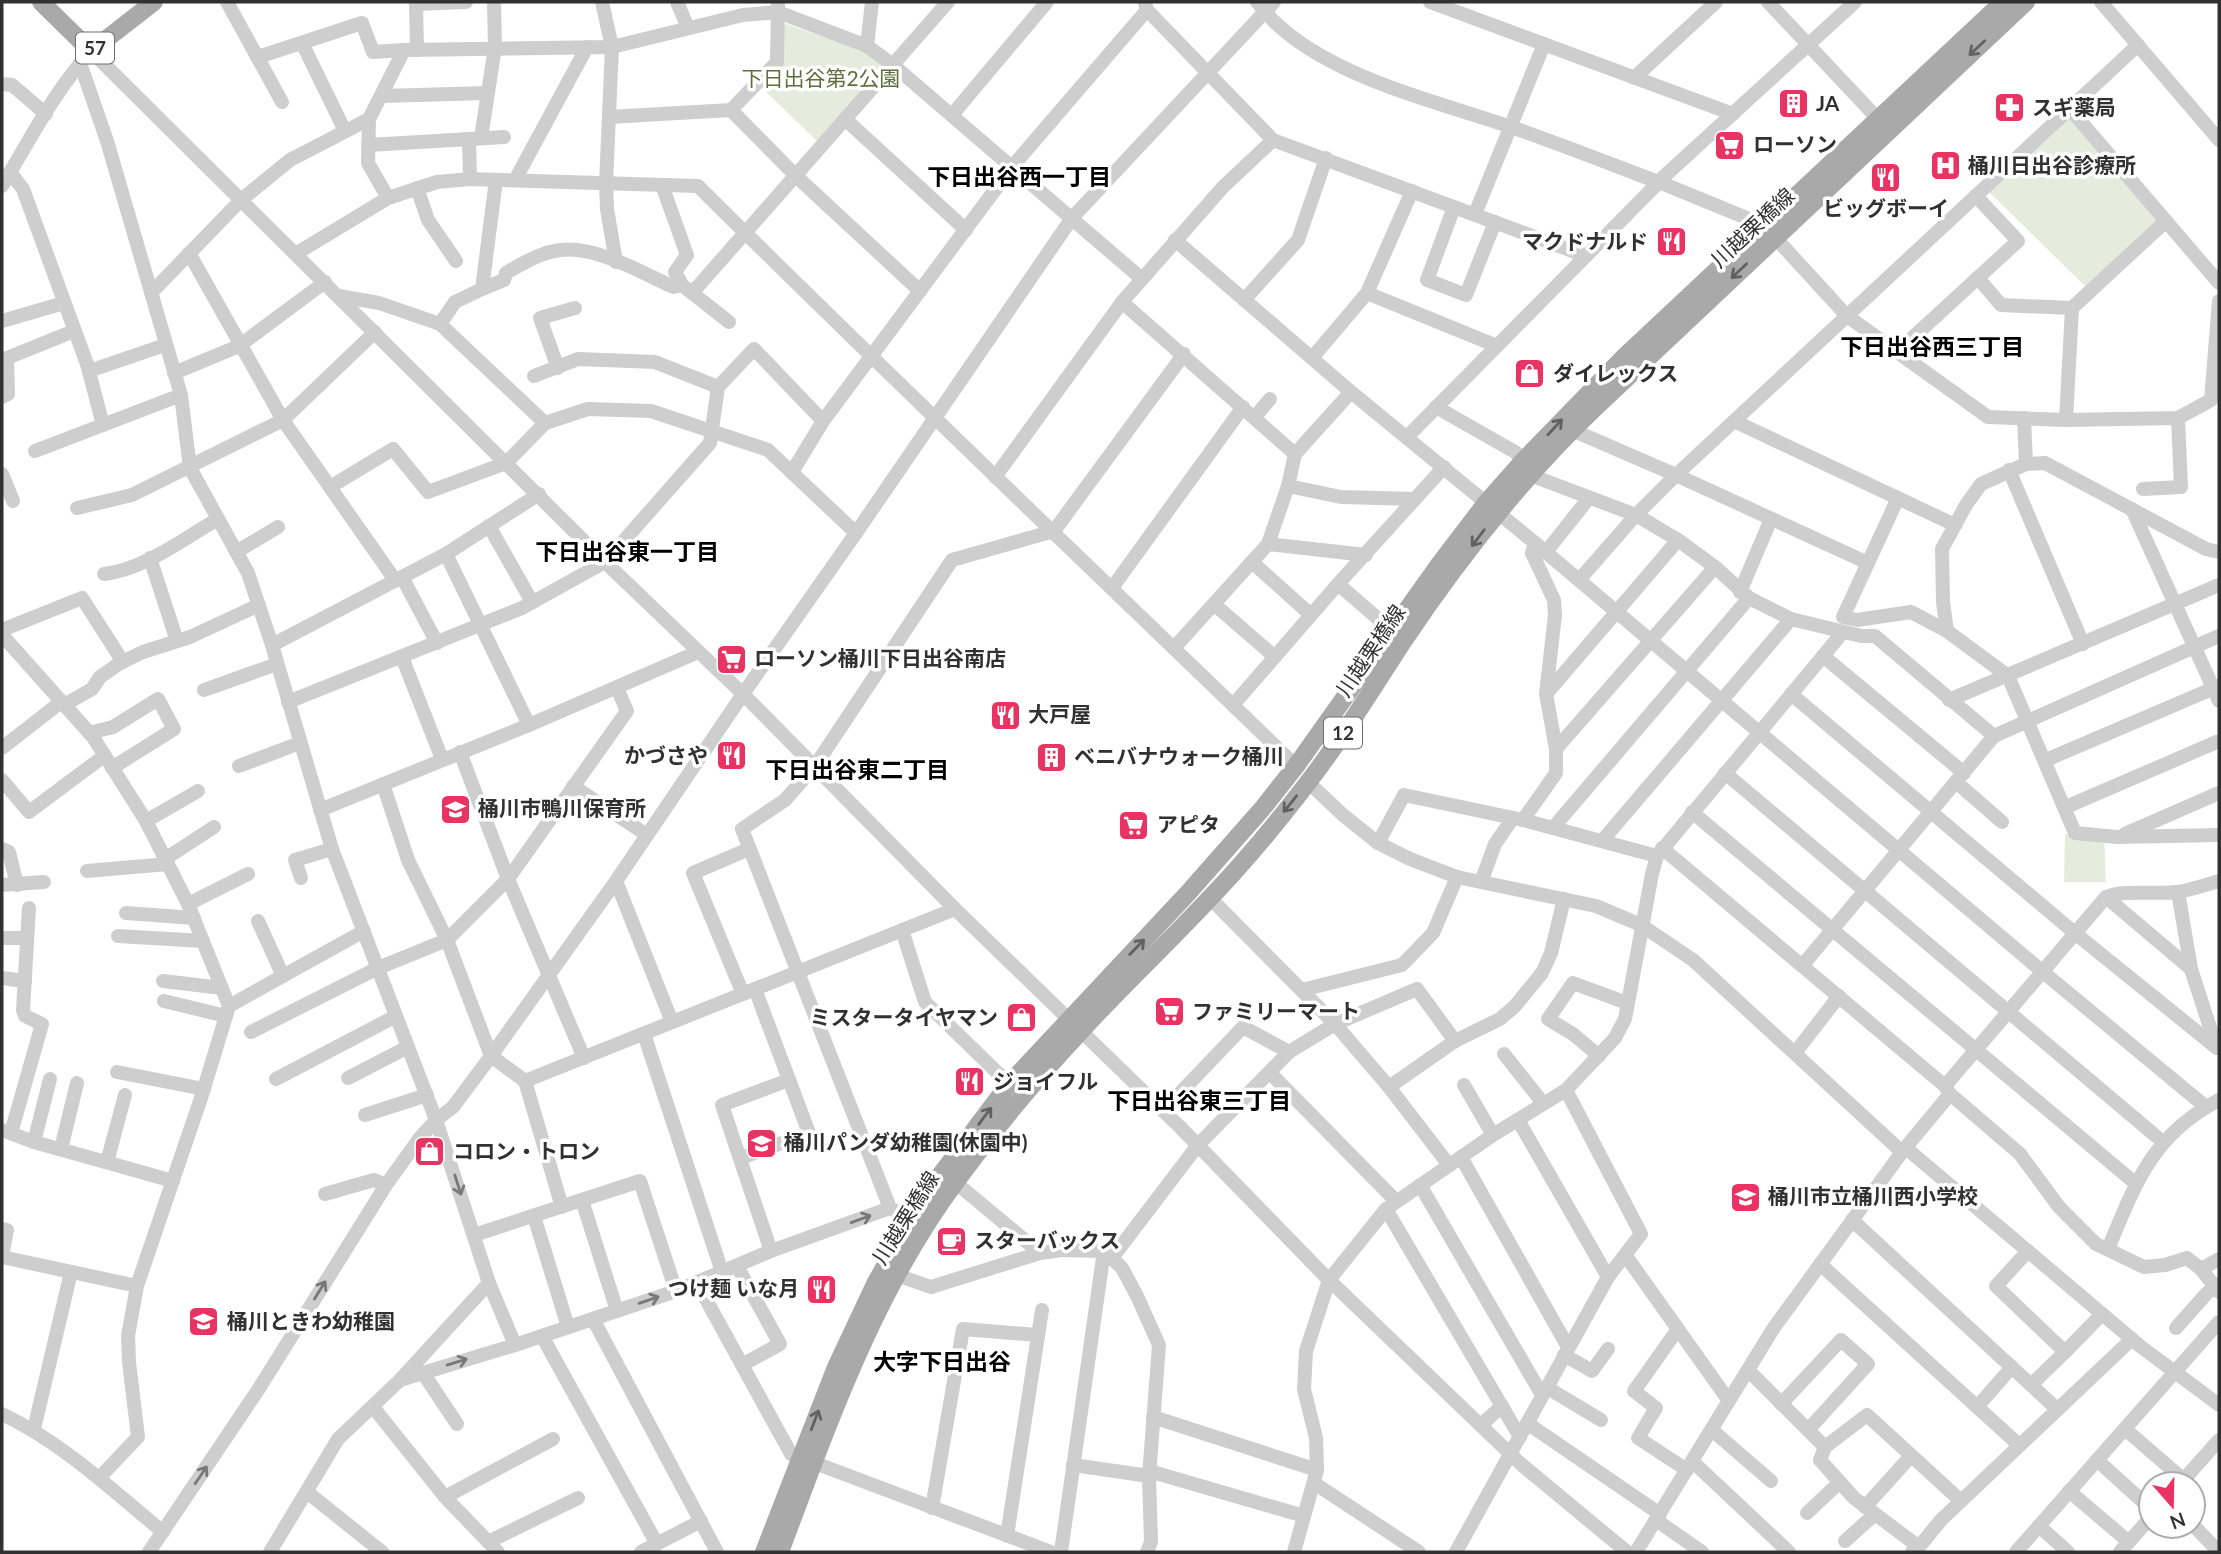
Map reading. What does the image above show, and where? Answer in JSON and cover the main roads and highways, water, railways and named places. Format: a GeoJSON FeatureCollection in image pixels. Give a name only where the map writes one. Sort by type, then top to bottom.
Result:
{"type":"FeatureCollection","features":[{"type":"Feature","properties":{"kind":"main road","name":"57"},"geometry":{"type":"LineString","coordinates":[[41,2],[86,57],[153,2]]}},
{"type":"Feature","properties":{"kind":"main road","name":"川越栗橋線"},"geometry":{"type":"LineString","coordinates":[[1527,468],[1572,430],[1879,120],[2003,2]]}},
{"type":"Feature","properties":{"kind":"main road","name":"川越栗橋線"},"geometry":{"type":"LineString","coordinates":[[764,1552],[896,1275],[955,1182],[1074,1025],[1262,809],[1296,766],[1391,630],[1587,393],[2026,2]]}},
{"type":"Feature","properties":{"kind":"main road","name":"川越栗橋線"},"geometry":{"type":"LineString","coordinates":[[780,1552],[807,1460],[856,1323],[911,1220],[942,1172],[1009,1084],[1210,898],[1308,782],[1492,508]]}},
{"type":"Feature","properties":{"kind":"place","name":"JA"},"geometry":{"type":"Point","coordinates":[1793,104]}},
{"type":"Feature","properties":{"kind":"place","name":"スギ薬局"},"geometry":{"type":"Point","coordinates":[2009,108]}},
{"type":"Feature","properties":{"kind":"place","name":"ローソン"},"geometry":{"type":"Point","coordinates":[1730,145]}},
{"type":"Feature","properties":{"kind":"place","name":"桶川日出谷診療所"},"geometry":{"type":"Point","coordinates":[1945,166]}},
{"type":"Feature","properties":{"kind":"place","name":"ビッグボーイ"},"geometry":{"type":"Point","coordinates":[1886,177]}},
{"type":"Feature","properties":{"kind":"place","name":"マクドナルド"},"geometry":{"type":"Point","coordinates":[1671,242]}},
{"type":"Feature","properties":{"kind":"place","name":"ダイレックス"},"geometry":{"type":"Point","coordinates":[1530,374]}},
{"type":"Feature","properties":{"kind":"place","name":"ローソン桶川下日出谷南店"},"geometry":{"type":"Point","coordinates":[731,659]}},
{"type":"Feature","properties":{"kind":"place","name":"大戸屋"},"geometry":{"type":"Point","coordinates":[1005,715]}},
{"type":"Feature","properties":{"kind":"place","name":"かづさや"},"geometry":{"type":"Point","coordinates":[731,756]}},
{"type":"Feature","properties":{"kind":"place","name":"ベニバナウォーク桶川"},"geometry":{"type":"Point","coordinates":[1051,757]}},
{"type":"Feature","properties":{"kind":"place","name":"桶川市鴨川保育所"},"geometry":{"type":"Point","coordinates":[455,809]}},
{"type":"Feature","properties":{"kind":"place","name":"アピタ"},"geometry":{"type":"Point","coordinates":[1134,825]}},
{"type":"Feature","properties":{"kind":"place","name":"ファミリーマート"},"geometry":{"type":"Point","coordinates":[1169,1012]}},
{"type":"Feature","properties":{"kind":"place","name":"ミスタータイヤマン"},"geometry":{"type":"Point","coordinates":[1021,1018]}},
{"type":"Feature","properties":{"kind":"place","name":"ジョイフル"},"geometry":{"type":"Point","coordinates":[970,1082]}},
{"type":"Feature","properties":{"kind":"place","name":"桶川パンダ幼稚園(休園中)"},"geometry":{"type":"Point","coordinates":[761,1143]}},
{"type":"Feature","properties":{"kind":"place","name":"コロン・トロン"},"geometry":{"type":"Point","coordinates":[430,1152]}},
{"type":"Feature","properties":{"kind":"place","name":"桶川市立桶川西小学校"},"geometry":{"type":"Point","coordinates":[1745,1197]}},
{"type":"Feature","properties":{"kind":"place","name":"スターバックス"},"geometry":{"type":"Point","coordinates":[951,1241]}},
{"type":"Feature","properties":{"kind":"place","name":"つけ麺 いな月"},"geometry":{"type":"Point","coordinates":[822,1289]}},
{"type":"Feature","properties":{"kind":"place","name":"桶川ときわ幼稚園"},"geometry":{"type":"Point","coordinates":[204,1322]}},
{"type":"Feature","properties":{"kind":"district","name":"下日出谷西一丁目"},"geometry":{"type":"Point","coordinates":[1019,177]}},
{"type":"Feature","properties":{"kind":"district","name":"下日出谷西三丁目"},"geometry":{"type":"Point","coordinates":[1932,347]}},
{"type":"Feature","properties":{"kind":"district","name":"下日出谷東一丁目"},"geometry":{"type":"Point","coordinates":[627,552]}},
{"type":"Feature","properties":{"kind":"district","name":"下日出谷東二丁目"},"geometry":{"type":"Point","coordinates":[857,770]}},
{"type":"Feature","properties":{"kind":"district","name":"下日出谷東三丁目"},"geometry":{"type":"Point","coordinates":[1199,1101]}},
{"type":"Feature","properties":{"kind":"district","name":"大字下日出谷"},"geometry":{"type":"Point","coordinates":[942,1362]}},
{"type":"Feature","properties":{"kind":"park label","name":"下日出谷第2公園"},"geometry":{"type":"Point","coordinates":[821,79]}}]}
